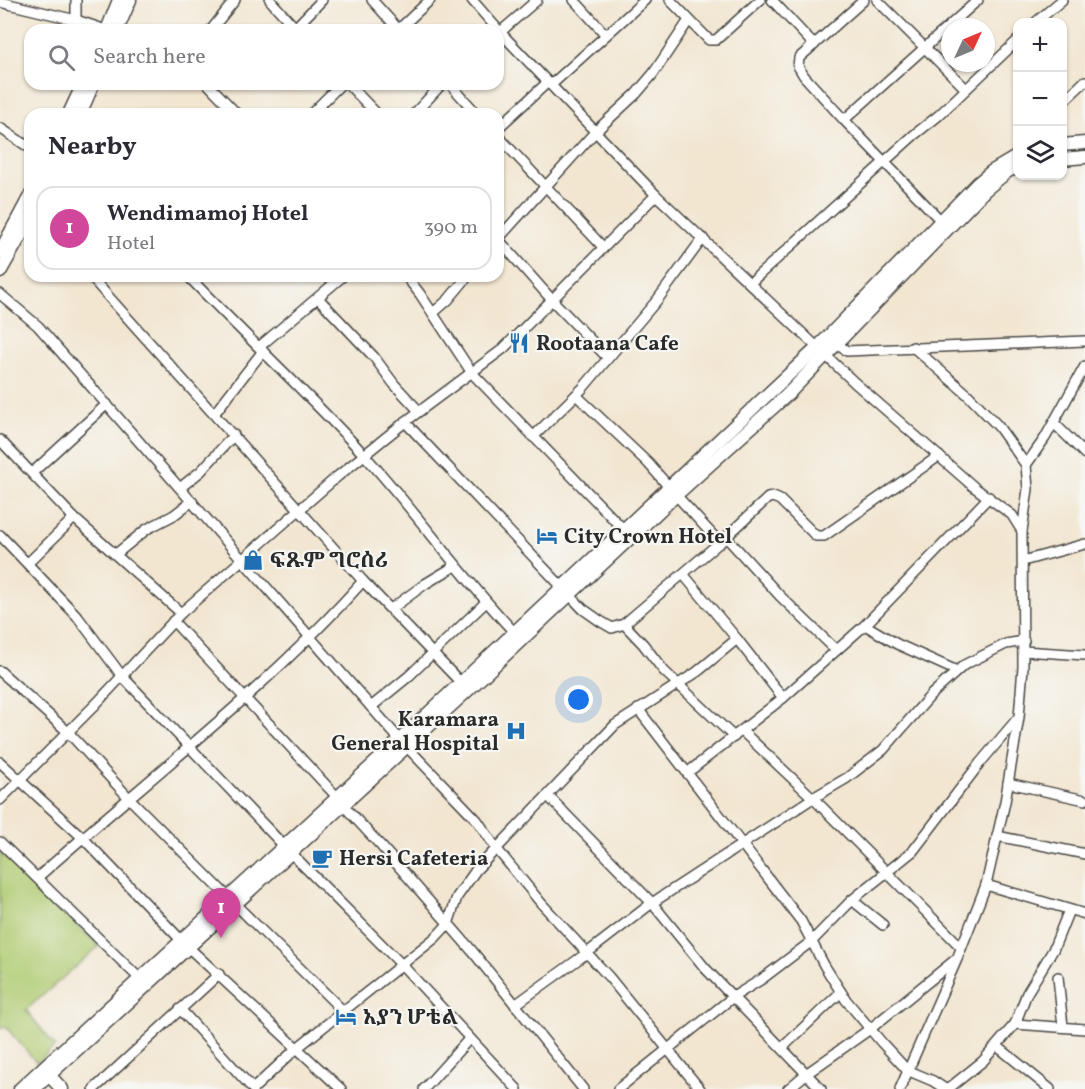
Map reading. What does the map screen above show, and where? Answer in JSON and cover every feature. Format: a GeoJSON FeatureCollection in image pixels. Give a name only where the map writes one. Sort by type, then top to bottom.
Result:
{"type":"FeatureCollection","features":[{"type":"Feature","properties":{"kind":"main road"},"geometry":{"type":"LineString","coordinates":[[109,24],[119,0]]}},
{"type":"Feature","properties":{"kind":"main road"},"geometry":{"type":"LineString","coordinates":[[119,24],[129,0]]}},
{"type":"Feature","properties":{"kind":"main road"},"geometry":{"type":"LineString","coordinates":[[72,108],[80,90]]}},
{"type":"Feature","properties":{"kind":"main road"},"geometry":{"type":"LineString","coordinates":[[83,108],[90,90]]}},
{"type":"Feature","properties":{"kind":"main road"},"geometry":{"type":"LineString","coordinates":[[1067,145],[1085,143]]}},
{"type":"Feature","properties":{"kind":"main road"},"geometry":{"type":"LineString","coordinates":[[1067,159],[1085,157]]}},
{"type":"Feature","properties":{"kind":"main road"},"geometry":{"type":"LineString","coordinates":[[20,1089],[45,1077],[232,900],[673,491],[821,352],[991,172],[1013,158]]}},
{"type":"Feature","properties":{"kind":"main road"},"geometry":{"type":"LineString","coordinates":[[944,224],[997,179],[1013,169]]}},
{"type":"Feature","properties":{"kind":"main road"},"geometry":{"type":"LineString","coordinates":[[0,252],[24,207]]}},
{"type":"Feature","properties":{"kind":"main road"},"geometry":{"type":"LineString","coordinates":[[0,272],[24,230]]}},
{"type":"Feature","properties":{"kind":"main road"},"geometry":{"type":"LineString","coordinates":[[464,686],[514,632],[566,590],[624,530],[673,491]]}},
{"type":"Feature","properties":{"kind":"main road"},"geometry":{"type":"LineString","coordinates":[[34,1089],[139,978],[185,944]]}},
{"type":"Feature","properties":{"kind":"main road"},"geometry":{"type":"LineString","coordinates":[[45,1077],[62,1089]]}},
{"type":"Feature","properties":{"kind":"street"},"geometry":{"type":"LineString","coordinates":[[76,0],[76,20]]}},
{"type":"Feature","properties":{"kind":"street"},"geometry":{"type":"LineString","coordinates":[[216,24],[235,0]]}},
{"type":"Feature","properties":{"kind":"street"},"geometry":{"type":"LineString","coordinates":[[270,0],[292,24]]}},
{"type":"Feature","properties":{"kind":"street"},"geometry":{"type":"LineString","coordinates":[[300,24],[322,0]]}},
{"type":"Feature","properties":{"kind":"street"},"geometry":{"type":"LineString","coordinates":[[372,0],[393,24]]}},
{"type":"Feature","properties":{"kind":"street"},"geometry":{"type":"LineString","coordinates":[[404,24],[430,0]]}},
{"type":"Feature","properties":{"kind":"street"},"geometry":{"type":"LineString","coordinates":[[472,0],[492,24]]}},
{"type":"Feature","properties":{"kind":"street"},"geometry":{"type":"LineString","coordinates":[[504,29],[537,0]]}},
{"type":"Feature","properties":{"kind":"street"},"geometry":{"type":"LineString","coordinates":[[574,0],[606,35]]}},
{"type":"Feature","properties":{"kind":"street"},"geometry":{"type":"LineString","coordinates":[[504,123],[645,0]]}},
{"type":"Feature","properties":{"kind":"street"},"geometry":{"type":"LineString","coordinates":[[670,0],[709,40],[716,40],[760,0]]}},
{"type":"Feature","properties":{"kind":"street"},"geometry":{"type":"LineString","coordinates":[[772,0],[814,45]]}},
{"type":"Feature","properties":{"kind":"street"},"geometry":{"type":"LineString","coordinates":[[864,0],[800,58],[798,66],[804,76],[844,120],[944,224]]}},
{"type":"Feature","properties":{"kind":"street"},"geometry":{"type":"LineString","coordinates":[[878,0],[966,89]]}},
{"type":"Feature","properties":{"kind":"street"},"geometry":{"type":"LineString","coordinates":[[844,120],[978,0]]}},
{"type":"Feature","properties":{"kind":"street"},"geometry":{"type":"LineString","coordinates":[[1041,18],[1062,0]]}},
{"type":"Feature","properties":{"kind":"street"},"geometry":{"type":"LineString","coordinates":[[0,2],[88,24]]}},
{"type":"Feature","properties":{"kind":"street"},"geometry":{"type":"LineString","coordinates":[[504,233],[596,132],[636,94],[653,74],[689,20]]}},
{"type":"Feature","properties":{"kind":"street"},"geometry":{"type":"LineString","coordinates":[[504,38],[656,195],[821,352],[939,456],[1011,515],[1022,531]]}},
{"type":"Feature","properties":{"kind":"street"},"geometry":{"type":"LineString","coordinates":[[750,283],[1013,44]]}},
{"type":"Feature","properties":{"kind":"street"},"geometry":{"type":"LineString","coordinates":[[1067,98],[1085,81]]}},
{"type":"Feature","properties":{"kind":"street"},"geometry":{"type":"LineString","coordinates":[[214,90],[231,108]]}},
{"type":"Feature","properties":{"kind":"street"},"geometry":{"type":"LineString","coordinates":[[317,108],[335,90]]}},
{"type":"Feature","properties":{"kind":"street"},"geometry":{"type":"LineString","coordinates":[[354,90],[370,108]]}},
{"type":"Feature","properties":{"kind":"street"},"geometry":{"type":"LineString","coordinates":[[420,108],[436,90]]}},
{"type":"Feature","properties":{"kind":"street"},"geometry":{"type":"LineString","coordinates":[[455,90],[472,108]]}},
{"type":"Feature","properties":{"kind":"street"},"geometry":{"type":"LineString","coordinates":[[0,128],[24,144]]}},
{"type":"Feature","properties":{"kind":"street"},"geometry":{"type":"LineString","coordinates":[[504,142],[603,246]]}},
{"type":"Feature","properties":{"kind":"street"},"geometry":{"type":"LineString","coordinates":[[0,800],[173,621],[299,509],[364,455],[503,349],[656,195]]}},
{"type":"Feature","properties":{"kind":"street"},"geometry":{"type":"LineString","coordinates":[[533,437],[576,395],[608,358],[658,299],[703,238]]}},
{"type":"Feature","properties":{"kind":"street"},"geometry":{"type":"LineString","coordinates":[[504,246],[608,358]]}},
{"type":"Feature","properties":{"kind":"street"},"geometry":{"type":"LineString","coordinates":[[95,282],[363,581],[464,686]]}},
{"type":"Feature","properties":{"kind":"street"},"geometry":{"type":"LineString","coordinates":[[194,282],[364,455],[419,518],[455,566],[514,632]]}},
{"type":"Feature","properties":{"kind":"street"},"geometry":{"type":"LineString","coordinates":[[214,414],[261,349],[336,282]]}},
{"type":"Feature","properties":{"kind":"street"},"geometry":{"type":"LineString","coordinates":[[410,282],[472,373],[624,530]]}},
{"type":"Feature","properties":{"kind":"street"},"geometry":{"type":"LineString","coordinates":[[433,313],[463,282]]}},
{"type":"Feature","properties":{"kind":"street"},"geometry":{"type":"LineString","coordinates":[[0,294],[38,326],[371,707],[477,820],[496,848],[541,903],[670,1049],[700,1089]]}},
{"type":"Feature","properties":{"kind":"street"},"geometry":{"type":"LineString","coordinates":[[318,298],[374,357],[394,384],[419,411]]}},
{"type":"Feature","properties":{"kind":"street"},"geometry":{"type":"LineString","coordinates":[[831,341],[847,351],[1085,341]]}},
{"type":"Feature","properties":{"kind":"street"},"geometry":{"type":"LineString","coordinates":[[900,1089],[957,959],[986,885],[997,836],[1019,717],[1024,646],[1022,531],[1027,508],[1026,465],[998,426],[967,394],[913,347]]}},
{"type":"Feature","properties":{"kind":"street"},"geometry":{"type":"LineString","coordinates":[[1026,465],[1054,423],[1085,366]]}},
{"type":"Feature","properties":{"kind":"street"},"geometry":{"type":"LineString","coordinates":[[576,395],[648,463],[673,491],[836,650]]}},
{"type":"Feature","properties":{"kind":"street"},"geometry":{"type":"LineString","coordinates":[[32,473],[107,404]]}},
{"type":"Feature","properties":{"kind":"street"},"geometry":{"type":"LineString","coordinates":[[405,422],[566,590],[600,621],[612,628],[624,624],[723,540],[768,498],[773,497],[780,500],[816,536],[824,536],[939,456]]}},
{"type":"Feature","properties":{"kind":"street"},"geometry":{"type":"LineString","coordinates":[[1054,423],[1085,454]]}},
{"type":"Feature","properties":{"kind":"street"},"geometry":{"type":"LineString","coordinates":[[180,488],[201,471],[234,435]]}},
{"type":"Feature","properties":{"kind":"street"},"geometry":{"type":"LineString","coordinates":[[0,440],[74,518],[181,614]]}},
{"type":"Feature","properties":{"kind":"street"},"geometry":{"type":"LineString","coordinates":[[687,773],[783,698],[865,625],[989,497]]}},
{"type":"Feature","properties":{"kind":"street"},"geometry":{"type":"LineString","coordinates":[[116,554],[147,529],[174,515],[192,501]]}},
{"type":"Feature","properties":{"kind":"street"},"geometry":{"type":"LineString","coordinates":[[28,563],[74,518]]}},
{"type":"Feature","properties":{"kind":"street"},"geometry":{"type":"LineString","coordinates":[[0,535],[77,616],[122,676],[402,965],[517,1089]]}},
{"type":"Feature","properties":{"kind":"street"},"geometry":{"type":"LineString","coordinates":[[1023,561],[1085,544]]}},
{"type":"Feature","properties":{"kind":"street"},"geometry":{"type":"LineString","coordinates":[[391,609],[455,566]]}},
{"type":"Feature","properties":{"kind":"street"},"geometry":{"type":"LineString","coordinates":[[682,574],[783,698]]}},
{"type":"Feature","properties":{"kind":"street"},"geometry":{"type":"LineString","coordinates":[[37,878],[190,746],[310,638],[363,581]]}},
{"type":"Feature","properties":{"kind":"street"},"geometry":{"type":"LineString","coordinates":[[371,707],[433,653],[486,602]]}},
{"type":"Feature","properties":{"kind":"street"},"geometry":{"type":"LineString","coordinates":[[173,621],[382,847],[516,1005],[583,1089]]}},
{"type":"Feature","properties":{"kind":"street"},"geometry":{"type":"LineString","coordinates":[[624,624],[677,684],[734,737]]}},
{"type":"Feature","properties":{"kind":"street"},"geometry":{"type":"LineString","coordinates":[[865,625],[897,644],[957,671]]}},
{"type":"Feature","properties":{"kind":"street"},"geometry":{"type":"LineString","coordinates":[[180,1009],[253,1089],[297,1048],[435,939],[448,924],[465,883],[615,725],[697,672],[737,639]]}},
{"type":"Feature","properties":{"kind":"street"},"geometry":{"type":"LineString","coordinates":[[516,1005],[651,903],[813,798],[848,778],[883,750],[932,694],[964,665],[1006,644],[1085,656]]}},
{"type":"Feature","properties":{"kind":"street"},"geometry":{"type":"LineString","coordinates":[[0,671],[68,732],[129,798],[343,1011]]}},
{"type":"Feature","properties":{"kind":"street"},"geometry":{"type":"LineString","coordinates":[[638,709],[801,921],[841,992],[870,1029],[907,1070],[946,1089],[983,1061],[1015,1024],[1027,993],[1053,950],[1069,910]]}},
{"type":"Feature","properties":{"kind":"street"},"geometry":{"type":"LineString","coordinates":[[618,1089],[734,997],[812,941],[852,900],[913,851],[980,763],[1019,717]]}},
{"type":"Feature","properties":{"kind":"street"},"geometry":{"type":"LineString","coordinates":[[742,731],[962,946]]}},
{"type":"Feature","properties":{"kind":"street"},"geometry":{"type":"LineString","coordinates":[[0,762],[82,837],[185,944],[341,1089]]}},
{"type":"Feature","properties":{"kind":"street"},"geometry":{"type":"LineString","coordinates":[[1008,783],[1085,800]]}},
{"type":"Feature","properties":{"kind":"street"},"geometry":{"type":"LineString","coordinates":[[548,796],[651,903],[705,968],[821,1089]]}},
{"type":"Feature","properties":{"kind":"street"},"geometry":{"type":"LineString","coordinates":[[997,836],[1085,854]]}},
{"type":"Feature","properties":{"kind":"street"},"geometry":{"type":"LineString","coordinates":[[0,842],[139,978]]}},
{"type":"Feature","properties":{"kind":"street"},"geometry":{"type":"LineString","coordinates":[[986,885],[1085,914]]}},
{"type":"Feature","properties":{"kind":"street"},"geometry":{"type":"LineString","coordinates":[[852,900],[883,925]]}},
{"type":"Feature","properties":{"kind":"street"},"geometry":{"type":"LineString","coordinates":[[788,1089],[870,1029],[957,959]]}},
{"type":"Feature","properties":{"kind":"street"},"geometry":{"type":"LineString","coordinates":[[94,1089],[219,974]]}},
{"type":"Feature","properties":{"kind":"street"},"geometry":{"type":"LineString","coordinates":[[1058,977],[1063,1027]]}},
{"type":"Feature","properties":{"kind":"street"},"geometry":{"type":"LineString","coordinates":[[782,1048],[841,992]]}},
{"type":"Feature","properties":{"kind":"street"},"geometry":{"type":"LineString","coordinates":[[1015,1024],[1085,1029]]}},
{"type":"Feature","properties":{"kind":"street"},"geometry":{"type":"LineString","coordinates":[[424,1089],[469,1039]]}},
{"type":"Feature","properties":{"kind":"street"},"geometry":{"type":"LineString","coordinates":[[997,1046],[1050,1089]]}},
{"type":"Feature","properties":{"kind":"green space"},"geometry":{"type":"Polygon","coordinates":[[[0,852],[99,946],[26,1010],[55,1046],[37,1063],[5,1026],[0,1029],[0,852]]]}},
{"type":"Feature","properties":{"kind":"place","name":"Rootaana Cafe"},"geometry":{"type":"Point","coordinates":[519,343]}},
{"type":"Feature","properties":{"kind":"place","name":"City Crown Hotel"},"geometry":{"type":"Point","coordinates":[547,536]}},
{"type":"Feature","properties":{"kind":"place","name":"ፍጹም ግሮሰሪ"},"geometry":{"type":"Point","coordinates":[253,560]}},
{"type":"Feature","properties":{"kind":"place","name":"Karamara General Hospital"},"geometry":{"type":"Point","coordinates":[516,731]}},
{"type":"Feature","properties":{"kind":"place","name":"Hersi Cafeteria"},"geometry":{"type":"Point","coordinates":[322,858]}},
{"type":"Feature","properties":{"kind":"place","name":"Wendimamoj Hotel"},"geometry":{"type":"Point","coordinates":[221,938]}},
{"type":"Feature","properties":{"kind":"place","name":"አያን ሆቴል"},"geometry":{"type":"Point","coordinates":[346,1017]}}]}
